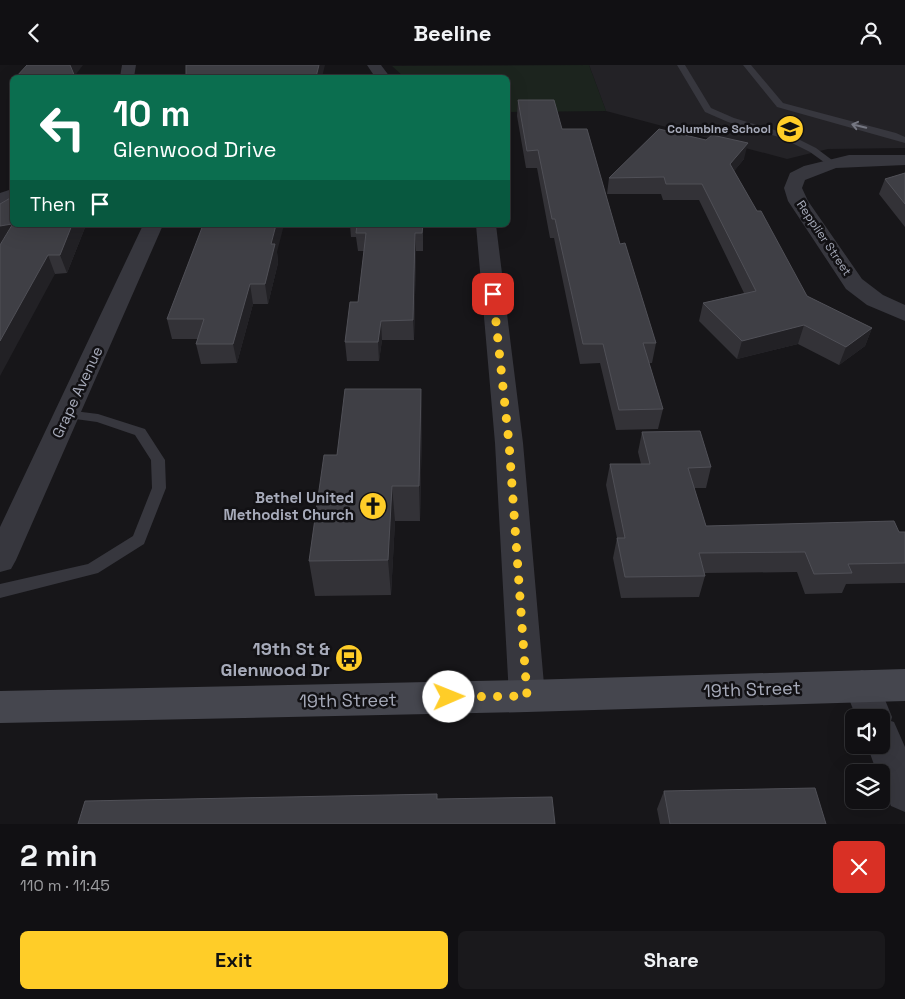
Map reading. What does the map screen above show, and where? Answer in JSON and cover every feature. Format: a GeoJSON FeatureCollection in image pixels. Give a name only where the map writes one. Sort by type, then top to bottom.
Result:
{"type":"FeatureCollection","features":[{"type":"Feature","properties":{"kind":"street","name":"Repplier Street"},"geometry":{"type":"LineString","coordinates":[[905,160],[831,163],[814,167],[797,177],[794,188],[796,195],[854,284],[884,305],[905,314]]}},
{"type":"Feature","properties":{"kind":"street","name":"Grape Avenue"},"geometry":{"type":"LineString","coordinates":[[0,560],[152,227]]}},
{"type":"Feature","properties":{"kind":"street"},"geometry":{"type":"LineString","coordinates":[[486,227],[509,443],[527,696]]}},
{"type":"Feature","properties":{"kind":"street","name":"19th Street"},"geometry":{"type":"LineString","coordinates":[[0,707],[527,696],[868,702],[905,685]]}},
{"type":"Feature","properties":{"kind":"street"},"geometry":{"type":"LineString","coordinates":[[889,754],[905,793]]}},
{"type":"Feature","properties":{"kind":"lane"},"geometry":{"type":"LineString","coordinates":[[681,65],[708,110],[732,120],[777,133],[831,163]]}},
{"type":"Feature","properties":{"kind":"lane"},"geometry":{"type":"LineString","coordinates":[[747,65],[773,99],[780,105],[893,135],[905,140]]}},
{"type":"Feature","properties":{"kind":"lane"},"geometry":{"type":"LineString","coordinates":[[0,591],[92,569],[138,539],[159,488],[158,460],[140,432],[98,418],[66,414]]}},
{"type":"Feature","properties":{"kind":"shaded area","name":"Columbine School"},"geometry":{"type":"Polygon","coordinates":[[[589,65],[905,65],[905,148],[828,149],[787,159],[606,111],[589,65]]]}},
{"type":"Feature","properties":{"kind":"shaded area"},"geometry":{"type":"Polygon","coordinates":[[[589,65],[606,111],[510,112],[510,75],[402,75],[392,66],[589,65]]]}},
{"type":"Feature","properties":{"kind":"building"},"geometry":{"type":"Polygon","coordinates":[[[27,65],[70,65],[74,75],[18,75],[27,65]]]}},
{"type":"Feature","properties":{"kind":"building"},"geometry":{"type":"Polygon","coordinates":[[[186,65],[319,65],[316,75],[186,75],[186,65]]]}},
{"type":"Feature","properties":{"kind":"building"},"geometry":{"type":"Polygon","coordinates":[[[518,100],[554,100],[562,129],[587,129],[620,244],[625,243],[656,343],[643,343],[663,409],[619,410],[603,344],[583,344],[555,219],[552,219],[538,150],[527,151],[518,100]]]}},
{"type":"Feature","properties":{"kind":"building"},"geometry":{"type":"Polygon","coordinates":[[[659,129],[706,140],[712,135],[748,143],[730,164],[757,211],[761,211],[807,296],[872,328],[846,347],[804,325],[742,341],[703,303],[756,291],[702,184],[666,184],[664,177],[609,178],[659,129]]]}},
{"type":"Feature","properties":{"kind":"building"},"geometry":{"type":"Polygon","coordinates":[[[905,173],[905,204],[885,179],[905,173]]]}},
{"type":"Feature","properties":{"kind":"building"},"geometry":{"type":"Polygon","coordinates":[[[10,198],[10,224],[0,226],[0,204],[10,198]]]}},
{"type":"Feature","properties":{"kind":"building"},"geometry":{"type":"Polygon","coordinates":[[[11,227],[71,227],[60,255],[48,255],[0,341],[0,245],[11,227]]]}},
{"type":"Feature","properties":{"kind":"building"},"geometry":{"type":"Polygon","coordinates":[[[202,227],[275,227],[271,244],[275,244],[265,284],[250,284],[233,344],[196,344],[204,319],[167,319],[202,227]]]}},
{"type":"Feature","properties":{"kind":"building"},"geometry":{"type":"Polygon","coordinates":[[[357,227],[423,227],[422,233],[415,233],[413,320],[381,321],[378,342],[345,342],[350,302],[358,302],[366,233],[356,233],[357,227]]]}},
{"type":"Feature","properties":{"kind":"building","name":"Bethel United Methodist Church"},"geometry":{"type":"Polygon","coordinates":[[[345,389],[421,389],[419,486],[392,486],[388,560],[309,561],[324,455],[337,455],[345,389]]]}},
{"type":"Feature","properties":{"kind":"building"},"geometry":{"type":"Polygon","coordinates":[[[700,431],[711,467],[688,468],[706,526],[894,521],[899,532],[905,532],[905,563],[848,564],[852,573],[814,574],[805,552],[699,553],[705,576],[625,577],[617,538],[625,538],[610,464],[650,464],[642,432],[700,431]]]}},
{"type":"Feature","properties":{"kind":"building"},"geometry":{"type":"Polygon","coordinates":[[[815,788],[826,824],[670,824],[664,791],[815,788]]]}},
{"type":"Feature","properties":{"kind":"building"},"geometry":{"type":"Polygon","coordinates":[[[437,794],[437,799],[552,797],[555,824],[78,824],[85,801],[437,794]]]}},
{"type":"Feature","properties":{"kind":"place","name":"Columbine School"},"geometry":{"type":"Point","coordinates":[790,129]}},
{"type":"Feature","properties":{"kind":"place","name":"Bethel United Methodist Church"},"geometry":{"type":"Point","coordinates":[373,506]}},
{"type":"Feature","properties":{"kind":"place","name":"19th St & Glenwood Dr"},"geometry":{"type":"Point","coordinates":[349,658]}},
{"type":"Feature","properties":{"kind":"route"},"geometry":{"type":"LineString","coordinates":[[449,697],[527,696],[509,443],[493,294]]}}]}
